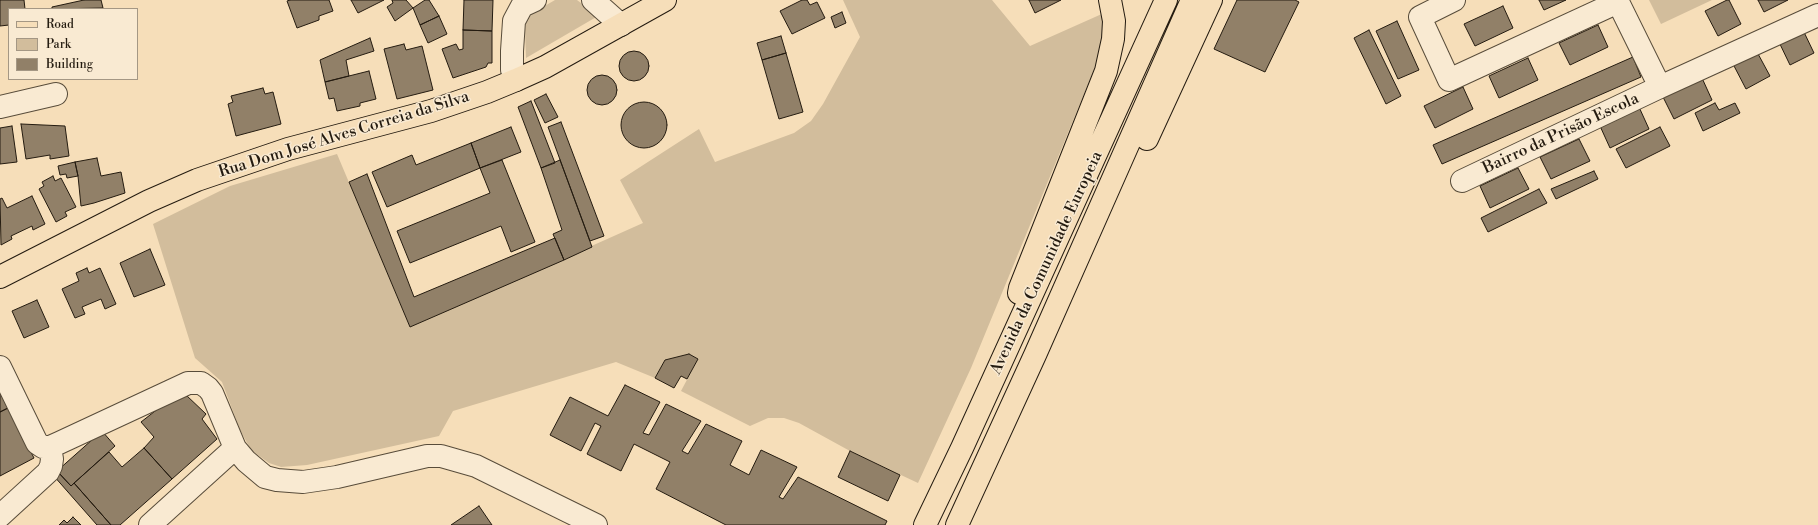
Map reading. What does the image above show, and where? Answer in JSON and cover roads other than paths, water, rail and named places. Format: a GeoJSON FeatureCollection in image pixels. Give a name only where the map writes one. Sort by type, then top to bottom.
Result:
{"type":"FeatureCollection","features":[{"type":"Feature","properties":{"kind":"main road","name":"Rua Dom José Alves Correia da Silva"},"geometry":{"type":"LineString","coordinates":[[0,277],[149,201],[197,180],[288,149],[430,111],[487,92],[516,80],[545,67],[665,0]]}},
{"type":"Feature","properties":{"kind":"main road"},"geometry":{"type":"LineString","coordinates":[[1014,334],[1020,288],[1106,71],[1113,39],[1114,21],[1110,0]]}},
{"type":"Feature","properties":{"kind":"main road","name":"Avenida da Comunidade Europeia"},"geometry":{"type":"LineString","coordinates":[[925,525],[962,448],[1166,0]]}},
{"type":"Feature","properties":{"kind":"main road","name":"Avenida da Comunidade Europeia"},"geometry":{"type":"LineString","coordinates":[[958,525],[1008,416],[1192,0]]}},
{"type":"Feature","properties":{"kind":"main road"},"geometry":{"type":"LineString","coordinates":[[1008,416],[1035,378],[1058,334],[1211,0]]}},
{"type":"Feature","properties":{"kind":"street"},"geometry":{"type":"LineString","coordinates":[[516,80],[512,70],[514,21],[522,6],[535,0]]}},
{"type":"Feature","properties":{"kind":"street"},"geometry":{"type":"LineString","coordinates":[[593,0],[621,25]]}},
{"type":"Feature","properties":{"kind":"street"},"geometry":{"type":"LineString","coordinates":[[1454,0],[1420,17],[1449,80],[1618,1],[1660,87]]}},
{"type":"Feature","properties":{"kind":"street","name":"Bairro da Prisão Escola"},"geometry":{"type":"LineString","coordinates":[[1462,181],[1660,87],[1818,15]]}},
{"type":"Feature","properties":{"kind":"street"},"geometry":{"type":"LineString","coordinates":[[0,107],[56,94]]}},
{"type":"Feature","properties":{"kind":"street"},"geometry":{"type":"LineString","coordinates":[[0,367],[37,443],[42,447],[50,447],[188,383],[194,382],[205,385],[212,393],[235,448],[257,471],[277,480],[303,482],[337,477],[427,456],[453,458],[476,466],[596,525]]}},
{"type":"Feature","properties":{"kind":"street"},"geometry":{"type":"LineString","coordinates":[[0,516],[48,472],[52,459],[50,447]]}},
{"type":"Feature","properties":{"kind":"street"},"geometry":{"type":"LineString","coordinates":[[150,525],[235,448]]}}]}
